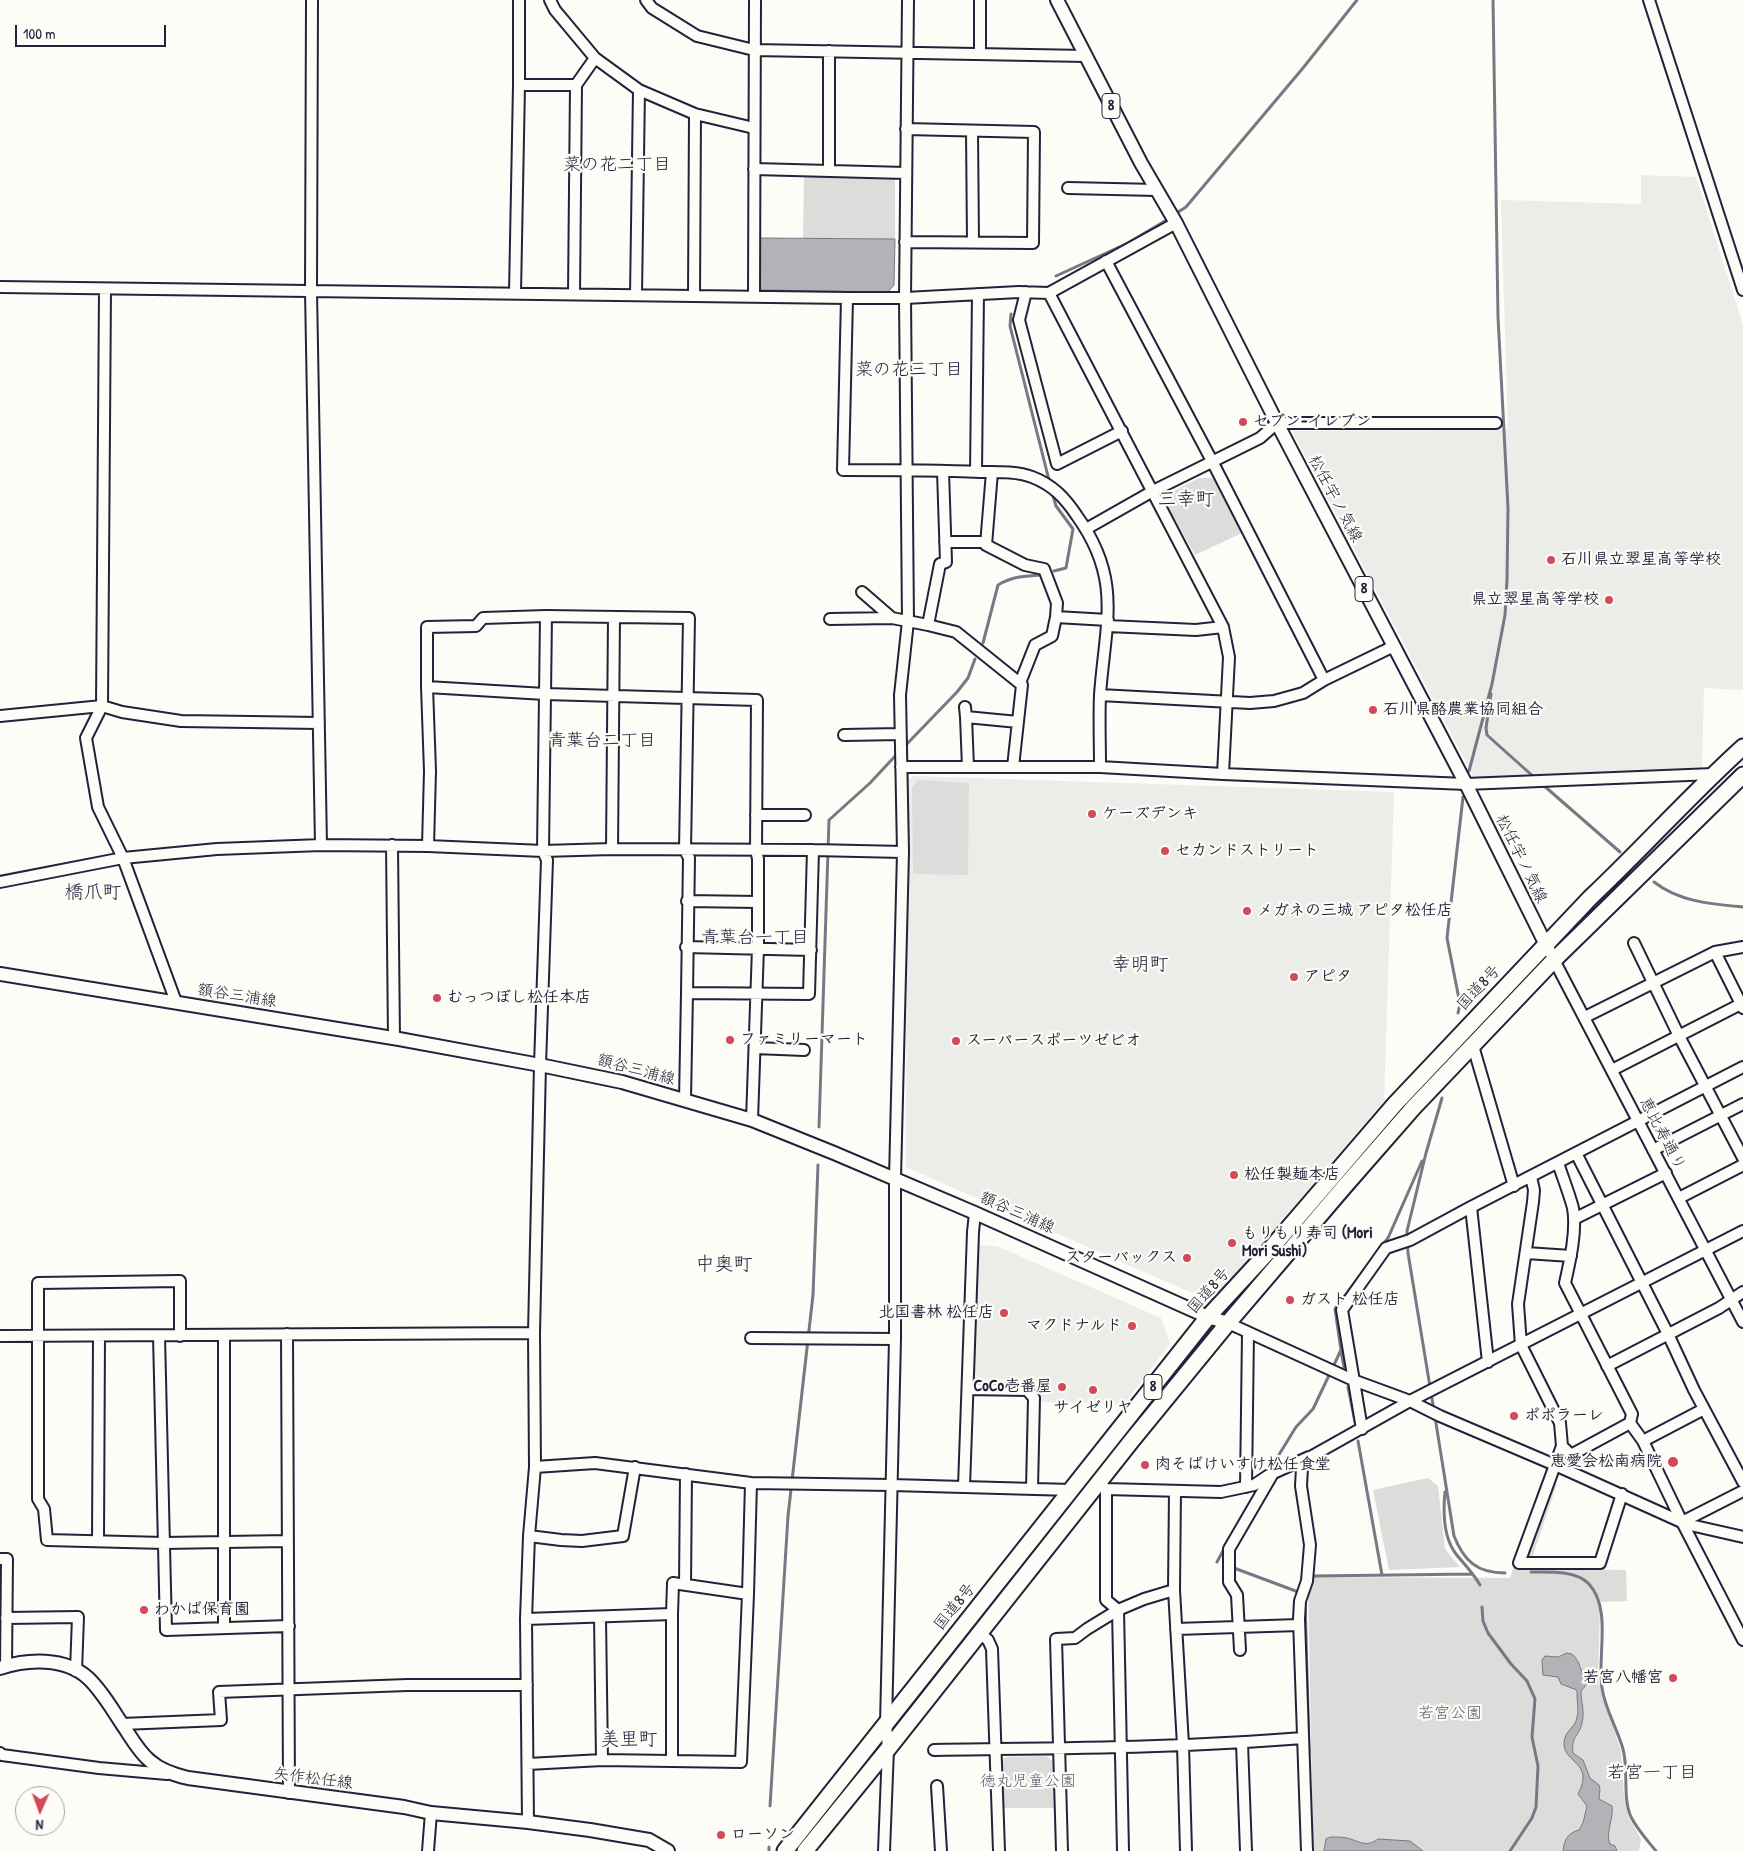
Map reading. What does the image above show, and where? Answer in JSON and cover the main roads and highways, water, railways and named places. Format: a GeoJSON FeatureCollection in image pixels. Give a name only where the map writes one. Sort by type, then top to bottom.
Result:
{"type":"FeatureCollection","features":[{"type":"Feature","properties":{"kind":"highway","name":"国道8号"},"geometry":{"type":"LineString","coordinates":[[785,1851],[1208,1317],[1395,1104],[1546,943],[1743,746]]}},
{"type":"Feature","properties":{"kind":"highway","name":"8"},"geometry":{"type":"LineString","coordinates":[[805,1851],[979,1633],[1102,1486],[1228,1324],[1413,1108],[1554,960],[1743,774]]}},
{"type":"Feature","properties":{"kind":"main road","name":"松任宇ノ気線"},"geometry":{"type":"LineString","coordinates":[[1060,1],[1086,56],[1172,217],[1277,423],[1466,784],[1554,960]]}},
{"type":"Feature","properties":{"kind":"main road","name":"額谷三浦線"},"geometry":{"type":"LineString","coordinates":[[0,974],[540,1064],[622,1082],[752,1120],[975,1212],[1208,1317],[1228,1324]]}},
{"type":"Feature","properties":{"kind":"main road","name":"矢作松任線"},"geometry":{"type":"LineString","coordinates":[[3,1667],[42,1661],[61,1664],[86,1676],[96,1686],[137,1746],[151,1762],[170,1774],[289,1793],[404,1807],[431,1813],[590,1830],[649,1840],[668,1851]]}},
{"type":"Feature","properties":{"kind":"waterway"},"geometry":{"type":"LineString","coordinates":[[1175,214],[1186,207],[1303,68],[1357,0]]}},
{"type":"Feature","properties":{"kind":"waterway"},"geometry":{"type":"LineString","coordinates":[[1469,771],[1492,684],[1505,615],[1507,580],[1508,508],[1498,317],[1493,0]]}},
{"type":"Feature","properties":{"kind":"waterway"},"geometry":{"type":"LineString","coordinates":[[1056,276],[1128,243],[1170,218]]}},
{"type":"Feature","properties":{"kind":"waterway"},"geometry":{"type":"LineString","coordinates":[[1011,314],[1010,326],[1050,484]]}},
{"type":"Feature","properties":{"kind":"waterway"},"geometry":{"type":"LineString","coordinates":[[1052,492],[1056,506],[1073,529],[1066,568],[1054,571]]}},
{"type":"Feature","properties":{"kind":"waterway"},"geometry":{"type":"LineString","coordinates":[[983,643],[998,585],[1014,578],[1042,575]]}},
{"type":"Feature","properties":{"kind":"waterway"},"geometry":{"type":"LineString","coordinates":[[904,747],[957,692],[968,678],[975,659]]}},
{"type":"Feature","properties":{"kind":"waterway"},"geometry":{"type":"LineString","coordinates":[[1491,694],[1486,728],[1487,735],[1535,778]]}},
{"type":"Feature","properties":{"kind":"waterway"},"geometry":{"type":"LineString","coordinates":[[819,1127],[829,820],[870,783],[898,753]]}},
{"type":"Feature","properties":{"kind":"waterway"},"geometry":{"type":"LineString","coordinates":[[1542,784],[1620,852]]}},
{"type":"Feature","properties":{"kind":"waterway"},"geometry":{"type":"LineString","coordinates":[[1458,1013],[1460,1004],[1447,938],[1463,797]]}},
{"type":"Feature","properties":{"kind":"waterway"},"geometry":{"type":"LineString","coordinates":[[1654,882],[1664,889],[1685,898],[1743,907]]}},
{"type":"Feature","properties":{"kind":"waterway"},"geometry":{"type":"LineString","coordinates":[[1434,1411],[1408,1253],[1407,1231],[1442,1098]]}},
{"type":"Feature","properties":{"kind":"waterway"},"geometry":{"type":"LineString","coordinates":[[1381,1247],[1388,1238],[1422,1161]]}},
{"type":"Feature","properties":{"kind":"waterway"},"geometry":{"type":"LineString","coordinates":[[770,1806],[788,1516],[813,1295],[818,1165]]}},
{"type":"Feature","properties":{"kind":"waterway"},"geometry":{"type":"LineString","coordinates":[[1272,1466],[1296,1427],[1313,1409],[1341,1350],[1335,1309],[1373,1258]]}},
{"type":"Feature","properties":{"kind":"waterway"},"geometry":{"type":"LineString","coordinates":[[1341,1351],[1344,1367]]}},
{"type":"Feature","properties":{"kind":"waterway"},"geometry":{"type":"LineString","coordinates":[[1348,1387],[1355,1422]]}},
{"type":"Feature","properties":{"kind":"waterway"},"geometry":{"type":"LineString","coordinates":[[1435,1417],[1454,1536],[1458,1545],[1467,1559],[1479,1568],[1505,1573]]}},
{"type":"Feature","properties":{"kind":"waterway"},"geometry":{"type":"LineString","coordinates":[[1358,1441],[1382,1575]]}},
{"type":"Feature","properties":{"kind":"waterway"},"geometry":{"type":"LineString","coordinates":[[1445,1492],[1444,1516],[1449,1540],[1456,1554],[1480,1585]]}},
{"type":"Feature","properties":{"kind":"waterway"},"geometry":{"type":"LineString","coordinates":[[1217,1562],[1225,1547]]}},
{"type":"Feature","properties":{"kind":"waterway"},"geometry":{"type":"LineString","coordinates":[[1234,1568],[1301,1593]]}},
{"type":"Feature","properties":{"kind":"waterway"},"geometry":{"type":"LineString","coordinates":[[1531,1572],[1562,1573],[1577,1576],[1584,1579],[1596,1594],[1602,1619],[1602,1688],[1625,1757],[1628,1809],[1636,1826],[1656,1851]]}},
{"type":"Feature","properties":{"kind":"waterway"},"geometry":{"type":"LineString","coordinates":[[1310,1581],[1314,1576],[1472,1574]]}},
{"type":"Feature","properties":{"kind":"waterway"},"geometry":{"type":"LineString","coordinates":[[1305,1597],[1309,1753]]}},
{"type":"Feature","properties":{"kind":"waterway"},"geometry":{"type":"LineString","coordinates":[[1482,1607],[1483,1621],[1488,1633],[1511,1664],[1527,1681],[1535,1699],[1532,1737],[1538,1766],[1536,1807],[1532,1818],[1510,1851]]}},
{"type":"Feature","properties":{"kind":"place","name":"セブン-イレブン"},"geometry":{"type":"Point","coordinates":[1243,422]}},
{"type":"Feature","properties":{"kind":"place","name":"石川県立翠星高等学校"},"geometry":{"type":"Point","coordinates":[1551,560]}},
{"type":"Feature","properties":{"kind":"place","name":"県立翠星高等学校"},"geometry":{"type":"Point","coordinates":[1609,600]}},
{"type":"Feature","properties":{"kind":"place","name":"石川県酪農業協同組合"},"geometry":{"type":"Point","coordinates":[1373,710]}},
{"type":"Feature","properties":{"kind":"place","name":"ケーズデンキ"},"geometry":{"type":"Point","coordinates":[1092,814]}},
{"type":"Feature","properties":{"kind":"place","name":"セカンドストリート"},"geometry":{"type":"Point","coordinates":[1165,851]}},
{"type":"Feature","properties":{"kind":"place","name":"メガネの三城 アピタ松任店"},"geometry":{"type":"Point","coordinates":[1247,911]}},
{"type":"Feature","properties":{"kind":"place","name":"アピタ"},"geometry":{"type":"Point","coordinates":[1294,977]}},
{"type":"Feature","properties":{"kind":"place","name":"むっつぼし松任本店"},"geometry":{"type":"Point","coordinates":[437,998]}},
{"type":"Feature","properties":{"kind":"place","name":"ファミリーマート"},"geometry":{"type":"Point","coordinates":[730,1040]}},
{"type":"Feature","properties":{"kind":"place","name":"スーパースポーツゼビオ"},"geometry":{"type":"Point","coordinates":[956,1041]}},
{"type":"Feature","properties":{"kind":"place","name":"松任製麺本店"},"geometry":{"type":"Point","coordinates":[1234,1175]}},
{"type":"Feature","properties":{"kind":"place","name":"もりもり寿司 (Mori Mori Sushi)"},"geometry":{"type":"Point","coordinates":[1232,1243]}},
{"type":"Feature","properties":{"kind":"place","name":"スターバックス"},"geometry":{"type":"Point","coordinates":[1187,1258]}},
{"type":"Feature","properties":{"kind":"place","name":"ガスト 松任店"},"geometry":{"type":"Point","coordinates":[1290,1300]}},
{"type":"Feature","properties":{"kind":"place","name":"北国書林 松任店"},"geometry":{"type":"Point","coordinates":[1004,1313]}},
{"type":"Feature","properties":{"kind":"place","name":"マクドナルド"},"geometry":{"type":"Point","coordinates":[1132,1326]}},
{"type":"Feature","properties":{"kind":"place","name":"CoCo壱番屋"},"geometry":{"type":"Point","coordinates":[1062,1387]}},
{"type":"Feature","properties":{"kind":"place","name":"サイゼリヤ"},"geometry":{"type":"Point","coordinates":[1093,1390]}},
{"type":"Feature","properties":{"kind":"place","name":"ポポラーレ"},"geometry":{"type":"Point","coordinates":[1514,1416]}},
{"type":"Feature","properties":{"kind":"place","name":"恵愛会松南病院"},"geometry":{"type":"Point","coordinates":[1673,1462]}},
{"type":"Feature","properties":{"kind":"place","name":"肉そばけいすけ松任食堂"},"geometry":{"type":"Point","coordinates":[1145,1465]}},
{"type":"Feature","properties":{"kind":"place","name":"わかば保育園"},"geometry":{"type":"Point","coordinates":[144,1610]}},
{"type":"Feature","properties":{"kind":"place","name":"若宮八幡宮"},"geometry":{"type":"Point","coordinates":[1673,1678]}},
{"type":"Feature","properties":{"kind":"place","name":"ローソン"},"geometry":{"type":"Point","coordinates":[721,1835]}},
{"type":"Feature","properties":{"kind":"district","name":"菜の花二丁目"},"geometry":{"type":"Point","coordinates":[617,165]}},
{"type":"Feature","properties":{"kind":"district","name":"菜の花三丁目"},"geometry":{"type":"Point","coordinates":[909,370]}},
{"type":"Feature","properties":{"kind":"district","name":"三幸町"},"geometry":{"type":"Point","coordinates":[1186,500]}},
{"type":"Feature","properties":{"kind":"district","name":"青葉台二丁目"},"geometry":{"type":"Point","coordinates":[602,741]}},
{"type":"Feature","properties":{"kind":"district","name":"橋爪町"},"geometry":{"type":"Point","coordinates":[93,893]}},
{"type":"Feature","properties":{"kind":"district","name":"青葉台一丁目"},"geometry":{"type":"Point","coordinates":[755,938]}},
{"type":"Feature","properties":{"kind":"district","name":"幸明町"},"geometry":{"type":"Point","coordinates":[1140,965]}},
{"type":"Feature","properties":{"kind":"district","name":"中奥町"},"geometry":{"type":"Point","coordinates":[724,1265]}},
{"type":"Feature","properties":{"kind":"district","name":"美里町"},"geometry":{"type":"Point","coordinates":[629,1740]}},
{"type":"Feature","properties":{"kind":"district","name":"若宮一丁目"},"geometry":{"type":"Point","coordinates":[1652,1773]}},
{"type":"Feature","properties":{"kind":"park label","name":"若宮公園"},"geometry":{"type":"Point","coordinates":[1450,1714]}},
{"type":"Feature","properties":{"kind":"park label","name":"徳丸児童公園"},"geometry":{"type":"Point","coordinates":[1028,1782]}}]}
